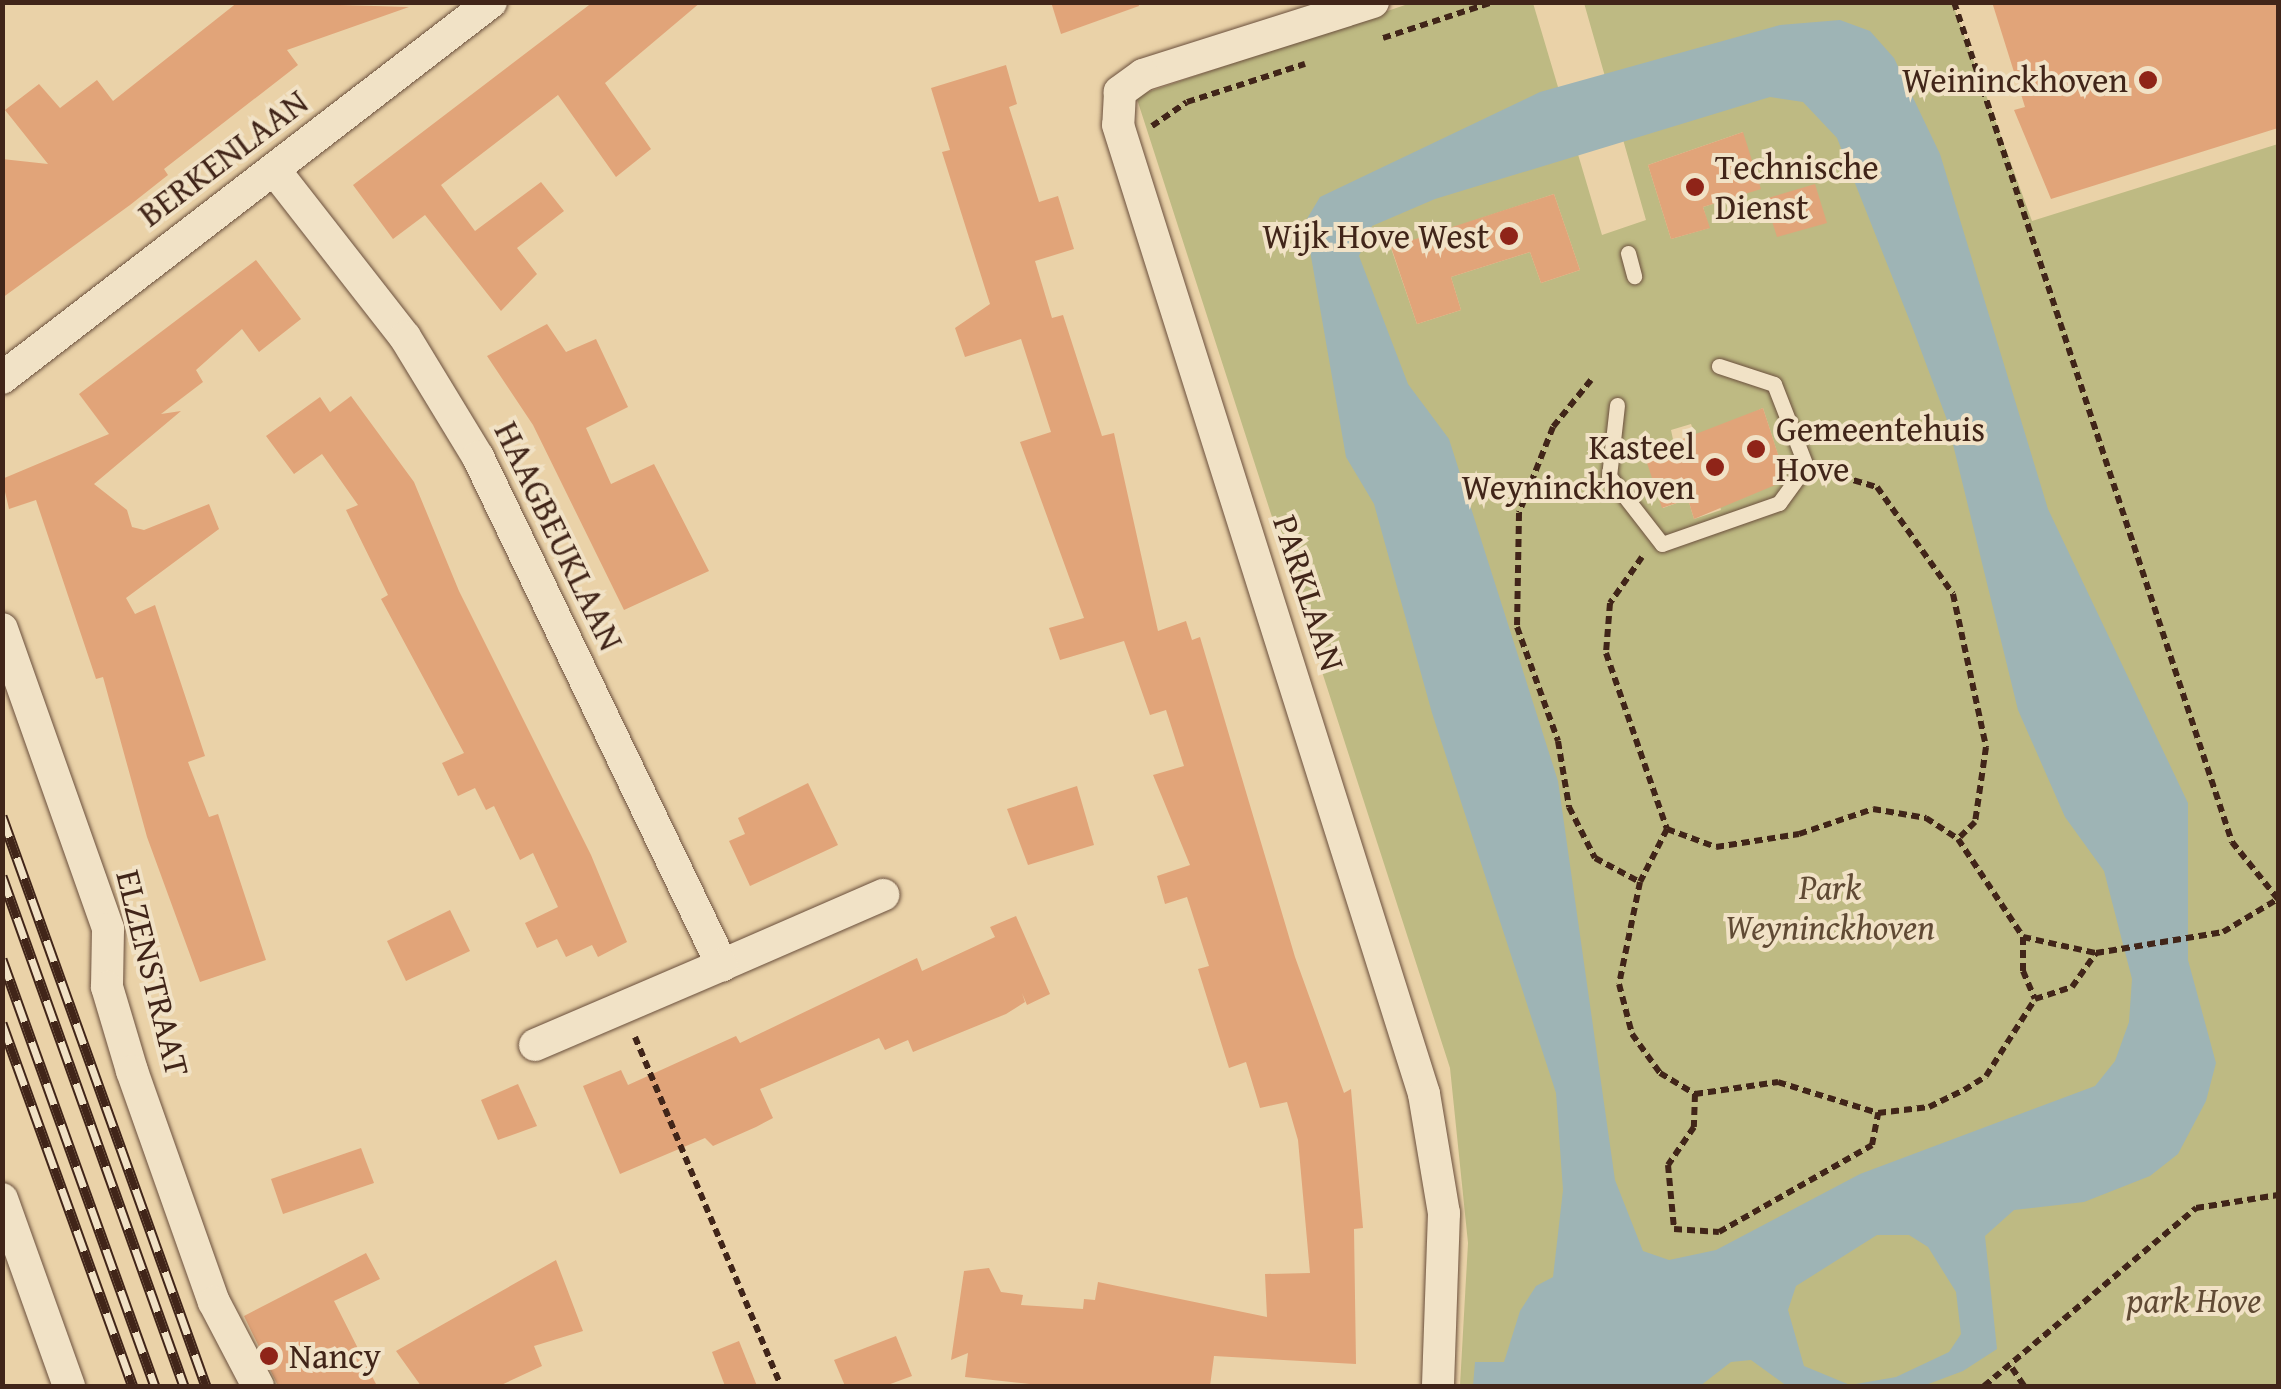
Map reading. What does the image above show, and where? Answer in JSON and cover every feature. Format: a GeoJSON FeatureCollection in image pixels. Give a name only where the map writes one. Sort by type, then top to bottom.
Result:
{"type":"FeatureCollection","features":[{"type":"Feature","properties":{"kind":"street","name":"BERKENLAAN"},"geometry":{"type":"LineString","coordinates":[[2,378],[276,172],[491,2]]}},
{"type":"Feature","properties":{"kind":"street","name":"PARKLAAN"},"geometry":{"type":"LineString","coordinates":[[1373,2],[1143,74],[1120,92],[1118,125],[1424,1094],[1444,1213],[1438,1386]]}},
{"type":"Feature","properties":{"kind":"street","name":"HAAGBEUKLAAN"},"geometry":{"type":"LineString","coordinates":[[276,172],[404,338],[478,456],[722,964]]}},
{"type":"Feature","properties":{"kind":"street","name":"ELZENSTRAAT"},"geometry":{"type":"LineString","coordinates":[[2,629],[108,929],[107,987],[132,1071],[214,1302],[258,1386]]}},
{"type":"Feature","properties":{"kind":"street"},"geometry":{"type":"LineString","coordinates":[[535,1045],[883,895]]}},
{"type":"Feature","properties":{"kind":"street"},"geometry":{"type":"LineString","coordinates":[[2,1199],[69,1386]]}},
{"type":"Feature","properties":{"kind":"lane"},"geometry":{"type":"LineString","coordinates":[[1628,253],[1634,276]]}},
{"type":"Feature","properties":{"kind":"lane"},"geometry":{"type":"LineString","coordinates":[[1617,405],[1609,476],[1662,544],[1779,503],[1806,466],[1774,384],[1719,366]]}},
{"type":"Feature","properties":{"kind":"path"},"geometry":{"type":"LineString","coordinates":[[1367,44],[1493,2]]}},
{"type":"Feature","properties":{"kind":"path"},"geometry":{"type":"LineString","coordinates":[[1954,2],[2232,842],[2278,899],[2222,932],[2096,954],[2024,938]]}},
{"type":"Feature","properties":{"kind":"path"},"geometry":{"type":"LineString","coordinates":[[1153,138],[1152,123],[1187,102],[1313,61]]}},
{"type":"Feature","properties":{"kind":"path"},"geometry":{"type":"LineString","coordinates":[[1591,380],[1552,427],[1519,513],[1517,627],[1558,741],[1569,806],[1595,858],[1640,882]]}},
{"type":"Feature","properties":{"kind":"path"},"geometry":{"type":"LineString","coordinates":[[1779,503],[1829,473],[1877,487],[1953,594],[1986,747],[1975,822],[1958,839]]}},
{"type":"Feature","properties":{"kind":"path"},"geometry":{"type":"LineString","coordinates":[[1662,544],[1634,563],[1610,604],[1606,654],[1667,829],[1640,882],[1619,984],[1632,1034],[1660,1072],[1694,1094],[1778,1082],[1878,1113],[1929,1107],[1986,1076],[2036,999],[2072,988],[2096,954]]}},
{"type":"Feature","properties":{"kind":"path"},"geometry":{"type":"LineString","coordinates":[[1667,829],[1716,847],[1799,834],[1873,809],[1926,818],[1958,839],[2024,938],[2023,971],[2036,999]]}},
{"type":"Feature","properties":{"kind":"path"},"geometry":{"type":"LineString","coordinates":[[650,1030],[634,1037],[781,1386]]}},
{"type":"Feature","properties":{"kind":"path"},"geometry":{"type":"LineString","coordinates":[[1694,1094],[1694,1127],[1668,1165],[1674,1229],[1720,1232],[1799,1188],[1872,1145],[1878,1113]]}},
{"type":"Feature","properties":{"kind":"path"},"geometry":{"type":"LineString","coordinates":[[1984,1386],[2012,1368],[2126,1260],[2196,1208],[2278,1194]]}},
{"type":"Feature","properties":{"kind":"path"},"geometry":{"type":"LineString","coordinates":[[2012,1368],[2024,1386]]}},
{"type":"Feature","properties":{"kind":"green space","name":"Park Weyninckhoven"},"geometry":{"type":"Polygon","coordinates":[[[1952,2],[2032,221],[2278,144],[2278,1386],[1460,1386],[1468,1243],[1450,1068],[1136,96],[1411,3],[1533,3],[1602,235],[1646,220],[1584,3],[1952,2]],[[1743,132],[1648,165],[1671,239],[1709,228],[1703,207],[1738,196],[1743,132]],[[1554,194],[1391,248],[1417,324],[1461,310],[1451,277],[1530,252],[1541,283],[1580,270],[1554,194]],[[1763,408],[1696,439],[1691,424],[1671,430],[1674,444],[1645,453],[1663,508],[1688,499],[1694,519],[1721,510],[1716,492],[1786,480],[1763,408]]]}},
{"type":"Feature","properties":{"kind":"shaded area"},"geometry":{"type":"Polygon","coordinates":[[[1840,20],[1870,31],[1894,58],[1940,154],[2048,509],[2188,803],[2188,960],[2216,1063],[2206,1101],[2178,1154],[2150,1176],[2084,1202],[2014,1210],[1985,1236],[1997,1349],[1963,1371],[1923,1386],[1787,1386],[1751,1360],[1731,1362],[1700,1386],[1473,1386],[1475,1362],[1504,1362],[1520,1311],[1536,1286],[1553,1277],[1563,1190],[1556,1093],[1432,713],[1374,504],[1346,457],[1305,222],[1320,197],[1540,92],[1780,25],[1840,20]],[[1770,97],[1435,199],[1372,226],[1359,256],[1408,384],[1449,439],[1558,781],[1615,1180],[1643,1251],[1669,1260],[1716,1250],[1860,1174],[2095,1086],[2115,1061],[2129,1022],[2132,979],[2104,871],[2065,817],[2018,710],[1947,420],[1913,329],[1837,138],[1803,102],[1770,97]],[[1877,1235],[1796,1286],[1788,1310],[1804,1366],[1850,1385],[1896,1377],[1949,1352],[1961,1334],[1956,1292],[1928,1247],[1909,1235],[1877,1235]]]}},
{"type":"Feature","properties":{"kind":"building"},"geometry":{"type":"Polygon","coordinates":[[[238,2],[409,7],[287,50],[298,65],[164,169],[168,175],[130,205],[2,298],[2,159],[48,164],[5,110],[39,84],[60,108],[97,80],[113,101],[238,2]]]}},
{"type":"Feature","properties":{"kind":"building"},"geometry":{"type":"Polygon","coordinates":[[[593,2],[701,2],[605,83],[651,149],[616,177],[558,95],[441,185],[475,231],[541,182],[564,211],[517,248],[537,274],[501,311],[425,215],[393,239],[353,185],[593,2]]]}},
{"type":"Feature","properties":{"kind":"building"},"geometry":{"type":"Polygon","coordinates":[[[1051,2],[1138,2],[1139,6],[1061,34],[1051,2]]]}},
{"type":"Feature","properties":{"kind":"building","name":"Weininckhoven"},"geometry":{"type":"Polygon","coordinates":[[[1992,2],[2278,2],[2278,128],[2051,199],[2014,110],[2025,107],[1992,2]]]}},
{"type":"Feature","properties":{"kind":"building"},"geometry":{"type":"Polygon","coordinates":[[[1006,65],[1017,104],[1009,107],[1039,202],[1058,196],[1074,249],[1035,261],[1052,318],[1063,315],[1102,436],[1114,433],[1158,631],[1186,621],[1192,640],[1200,637],[1295,957],[1344,1093],[1351,1089],[1363,1228],[1354,1229],[1356,1364],[1214,1356],[1210,1386],[1049,1386],[965,1377],[968,1353],[951,1360],[964,1271],[989,1268],[1001,1292],[1023,1295],[1021,1305],[1083,1309],[1084,1299],[1095,1300],[1098,1282],[1267,1317],[1265,1274],[1310,1273],[1298,1140],[1287,1102],[1260,1108],[1246,1062],[1229,1068],[1198,969],[1209,966],[1187,897],[1165,904],[1157,876],[1190,865],[1153,775],[1184,766],[1166,710],[1150,715],[1124,641],[1060,660],[1049,628],[1084,618],[1020,442],[1051,432],[1021,339],[965,357],[955,328],[990,304],[942,152],[950,150],[931,88],[1006,65]]]}},
{"type":"Feature","properties":{"kind":"building","name":"Technische Dienst"},"geometry":{"type":"Polygon","coordinates":[[[1743,132],[1761,189],[1703,207],[1710,228],[1671,239],[1648,165],[1743,132]]]}},
{"type":"Feature","properties":{"kind":"building"},"geometry":{"type":"Polygon","coordinates":[[[1815,184],[1827,223],[1777,237],[1765,199],[1815,184]]]}},
{"type":"Feature","properties":{"kind":"building"},"geometry":{"type":"Polygon","coordinates":[[[1554,194],[1580,270],[1541,283],[1530,252],[1451,277],[1461,310],[1417,324],[1391,247],[1554,194]]]}},
{"type":"Feature","properties":{"kind":"building"},"geometry":{"type":"Polygon","coordinates":[[[256,260],[301,319],[259,352],[242,329],[196,370],[203,382],[161,414],[181,411],[94,484],[127,510],[132,527],[144,530],[209,504],[219,529],[126,598],[135,614],[155,605],[205,756],[188,762],[209,817],[218,814],[266,960],[200,982],[147,837],[103,677],[96,679],[36,500],[9,509],[2,479],[109,434],[79,394],[256,260]]]}},
{"type":"Feature","properties":{"kind":"building"},"geometry":{"type":"Polygon","coordinates":[[[547,324],[566,352],[596,339],[628,407],[586,428],[611,484],[654,464],[709,571],[624,610],[533,425],[487,356],[547,324]]]}},
{"type":"Feature","properties":{"kind":"building"},"geometry":{"type":"Polygon","coordinates":[[[351,396],[414,482],[459,591],[591,855],[627,942],[598,957],[592,945],[566,957],[557,939],[537,948],[525,923],[558,907],[533,853],[520,860],[494,806],[486,810],[475,788],[458,796],[442,763],[464,753],[381,599],[388,595],[346,510],[358,505],[322,454],[294,474],[266,436],[320,397],[330,412],[351,396]]]}},
{"type":"Feature","properties":{"kind":"building","name":"Kasteel Weyninckhoven"},"geometry":{"type":"Polygon","coordinates":[[[1763,408],[1785,476],[1780,483],[1694,519],[1688,499],[1662,508],[1644,454],[1763,408]]]}},
{"type":"Feature","properties":{"kind":"building"},"geometry":{"type":"Polygon","coordinates":[[[808,783],[838,845],[750,886],[729,841],[745,834],[738,818],[808,783]]]}},
{"type":"Feature","properties":{"kind":"building"},"geometry":{"type":"Polygon","coordinates":[[[1077,786],[1094,845],[1028,865],[1007,809],[1077,786]]]}},
{"type":"Feature","properties":{"kind":"building"},"geometry":{"type":"Polygon","coordinates":[[[450,910],[470,951],[406,981],[387,941],[450,910]]]}},
{"type":"Feature","properties":{"kind":"building"},"geometry":{"type":"Polygon","coordinates":[[[1016,916],[1050,994],[1027,1005],[1022,993],[1025,1002],[1006,1014],[913,1052],[908,1040],[885,1050],[879,1038],[760,1089],[773,1118],[756,1127],[713,1146],[705,1138],[620,1174],[583,1086],[621,1070],[628,1085],[736,1036],[740,1043],[917,958],[922,971],[995,937],[990,927],[1016,916]]]}},
{"type":"Feature","properties":{"kind":"building"},"geometry":{"type":"Polygon","coordinates":[[[518,1084],[537,1126],[498,1140],[481,1100],[518,1084]]]}},
{"type":"Feature","properties":{"kind":"building"},"geometry":{"type":"Polygon","coordinates":[[[361,1148],[374,1183],[283,1214],[271,1179],[361,1148]]]}},
{"type":"Feature","properties":{"kind":"building"},"geometry":{"type":"Polygon","coordinates":[[[366,1253],[380,1279],[334,1301],[377,1386],[278,1386],[244,1316],[366,1253]]]}},
{"type":"Feature","properties":{"kind":"building"},"geometry":{"type":"Polygon","coordinates":[[[556,1260],[583,1331],[534,1346],[542,1366],[499,1386],[421,1386],[396,1351],[556,1260]]]}},
{"type":"Feature","properties":{"kind":"building"},"geometry":{"type":"Polygon","coordinates":[[[896,1336],[912,1376],[885,1386],[845,1386],[834,1360],[896,1336]]]}},
{"type":"Feature","properties":{"kind":"building"},"geometry":{"type":"Polygon","coordinates":[[[739,1341],[757,1386],[725,1386],[712,1352],[739,1341]]]}},
{"type":"Feature","properties":{"kind":"railway"},"geometry":{"type":"LineString","coordinates":[[2,816],[206,1386]]}},
{"type":"Feature","properties":{"kind":"railway"},"geometry":{"type":"LineString","coordinates":[[2,876],[184,1386]]}},
{"type":"Feature","properties":{"kind":"railway"},"geometry":{"type":"LineString","coordinates":[[2,959],[155,1386]]}},
{"type":"Feature","properties":{"kind":"railway"},"geometry":{"type":"LineString","coordinates":[[2,1023],[133,1386]]}},
{"type":"Feature","properties":{"kind":"place","name":"Weininckhoven"},"geometry":{"type":"Point","coordinates":[2148,80]}},
{"type":"Feature","properties":{"kind":"place","name":"Technische Dienst"},"geometry":{"type":"Point","coordinates":[1695,187]}},
{"type":"Feature","properties":{"kind":"place","name":"Wijk Hove West"},"geometry":{"type":"Point","coordinates":[1509,236]}},
{"type":"Feature","properties":{"kind":"place","name":"Gemeentehuis Hove"},"geometry":{"type":"Point","coordinates":[1756,449]}},
{"type":"Feature","properties":{"kind":"place","name":"Kasteel Weyninckhoven"},"geometry":{"type":"Point","coordinates":[1715,467]}},
{"type":"Feature","properties":{"kind":"place","name":"Nancy"},"geometry":{"type":"Point","coordinates":[269,1356]}},
{"type":"Feature","properties":{"kind":"park label","name":"park Hove"},"geometry":{"type":"Point","coordinates":[2194,1300]}}]}
